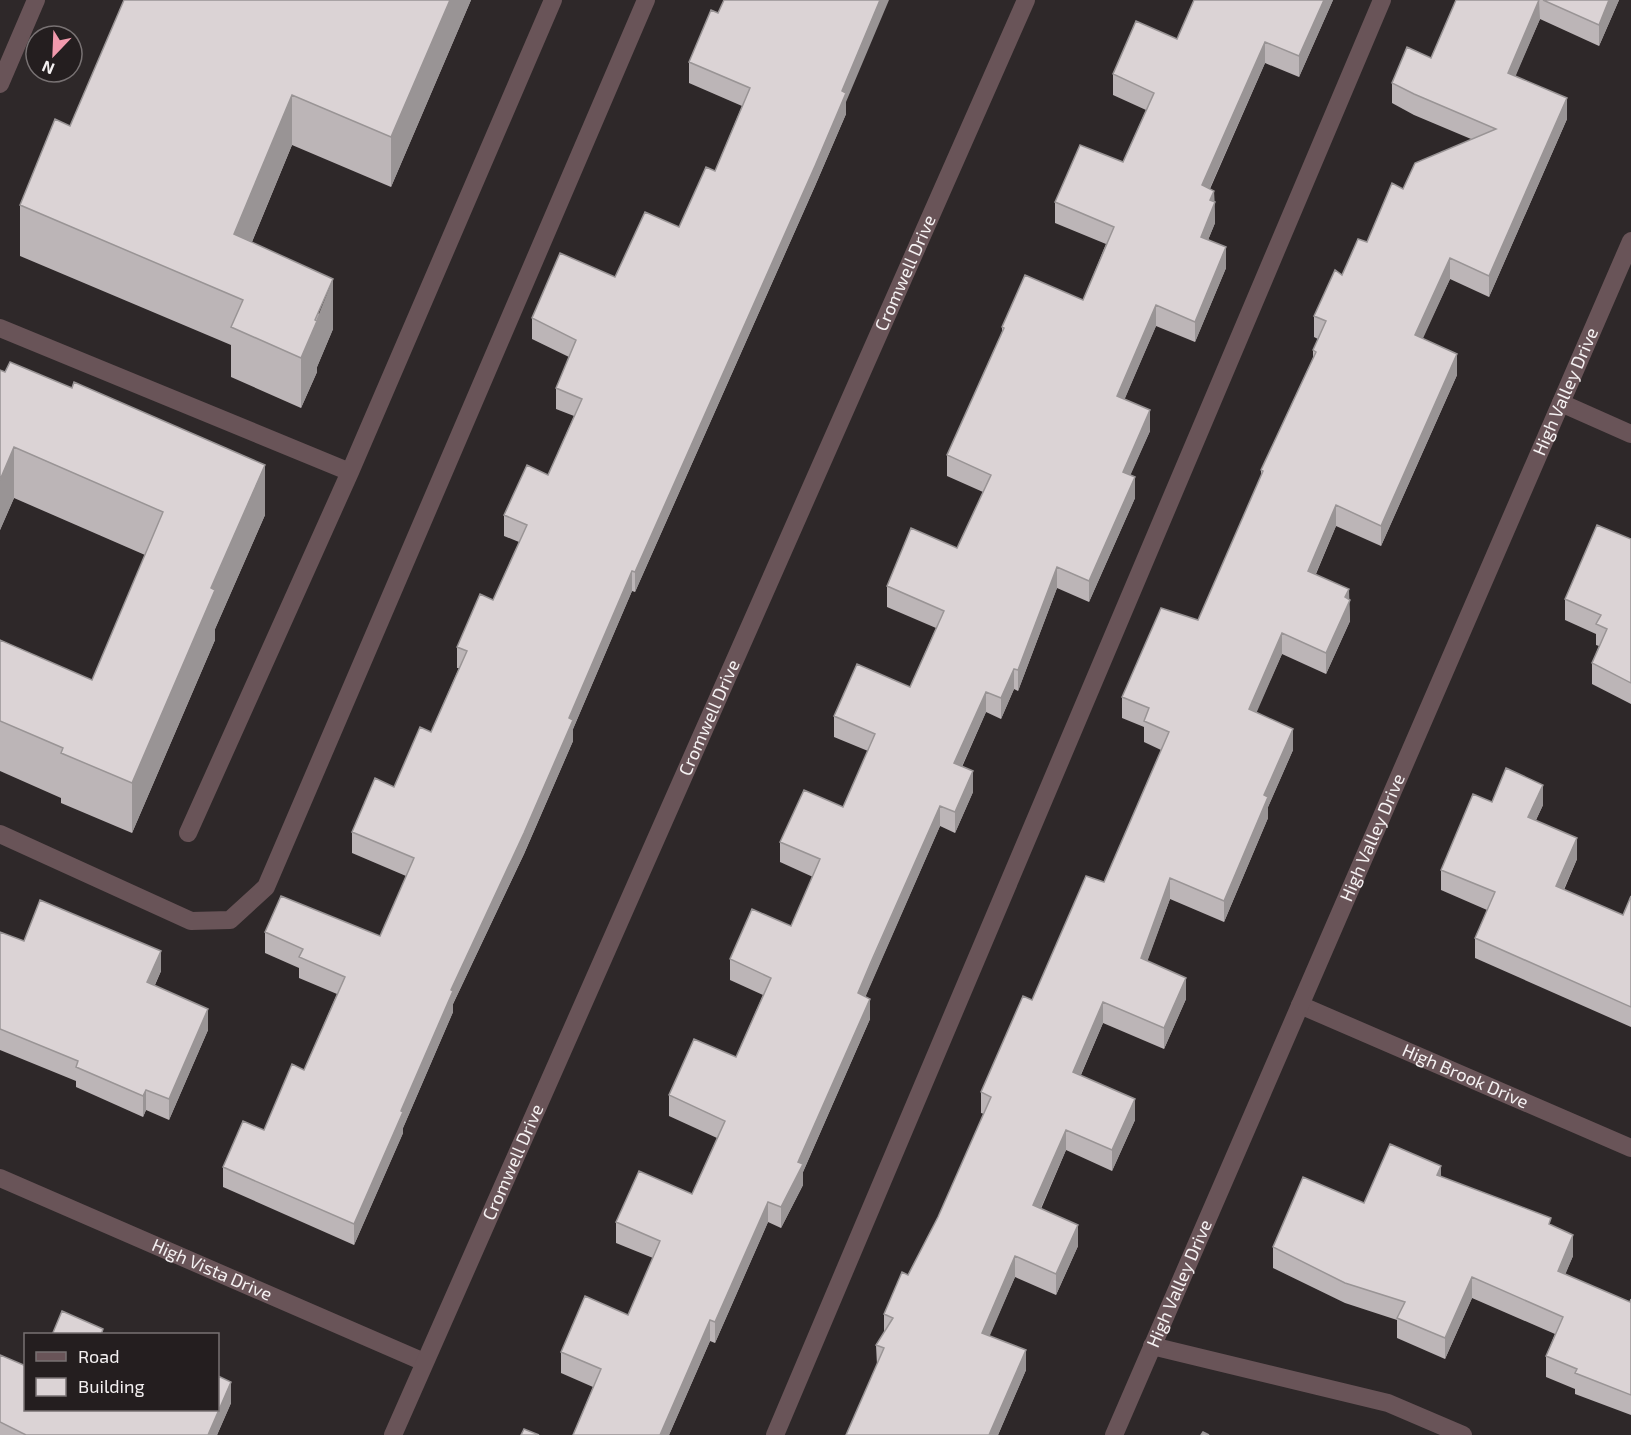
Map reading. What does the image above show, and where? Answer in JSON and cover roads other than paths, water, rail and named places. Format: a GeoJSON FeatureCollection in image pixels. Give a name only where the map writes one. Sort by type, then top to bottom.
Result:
{"type":"FeatureCollection","features":[{"type":"Feature","properties":{"kind":"street"},"geometry":{"type":"LineString","coordinates":[[0,84],[36,0]]}},
{"type":"Feature","properties":{"kind":"street"},"geometry":{"type":"LineString","coordinates":[[188,833],[350,472],[553,0]]}},
{"type":"Feature","properties":{"kind":"street"},"geometry":{"type":"LineString","coordinates":[[0,834],[191,921],[230,920],[266,887],[646,0]]}},
{"type":"Feature","properties":{"kind":"street","name":"Cromwell Drive"},"geometry":{"type":"LineString","coordinates":[[393,1435],[1026,0]]}},
{"type":"Feature","properties":{"kind":"street"},"geometry":{"type":"LineString","coordinates":[[776,1435],[1382,0]]}},
{"type":"Feature","properties":{"kind":"street","name":"High Valley Drive"},"geometry":{"type":"LineString","coordinates":[[1113,1435],[1631,241]]}},
{"type":"Feature","properties":{"kind":"street"},"geometry":{"type":"LineString","coordinates":[[0,328],[350,472]]}},
{"type":"Feature","properties":{"kind":"street"},"geometry":{"type":"LineString","coordinates":[[1561,403],[1631,434]]}},
{"type":"Feature","properties":{"kind":"street","name":"High Brook Drive"},"geometry":{"type":"LineString","coordinates":[[1300,1005],[1631,1148]]}},
{"type":"Feature","properties":{"kind":"street","name":"High Vista Drive"},"geometry":{"type":"LineString","coordinates":[[0,1178],[424,1362]]}},
{"type":"Feature","properties":{"kind":"street"},"geometry":{"type":"LineString","coordinates":[[1152,1346],[1388,1403],[1463,1435]]}}]}
